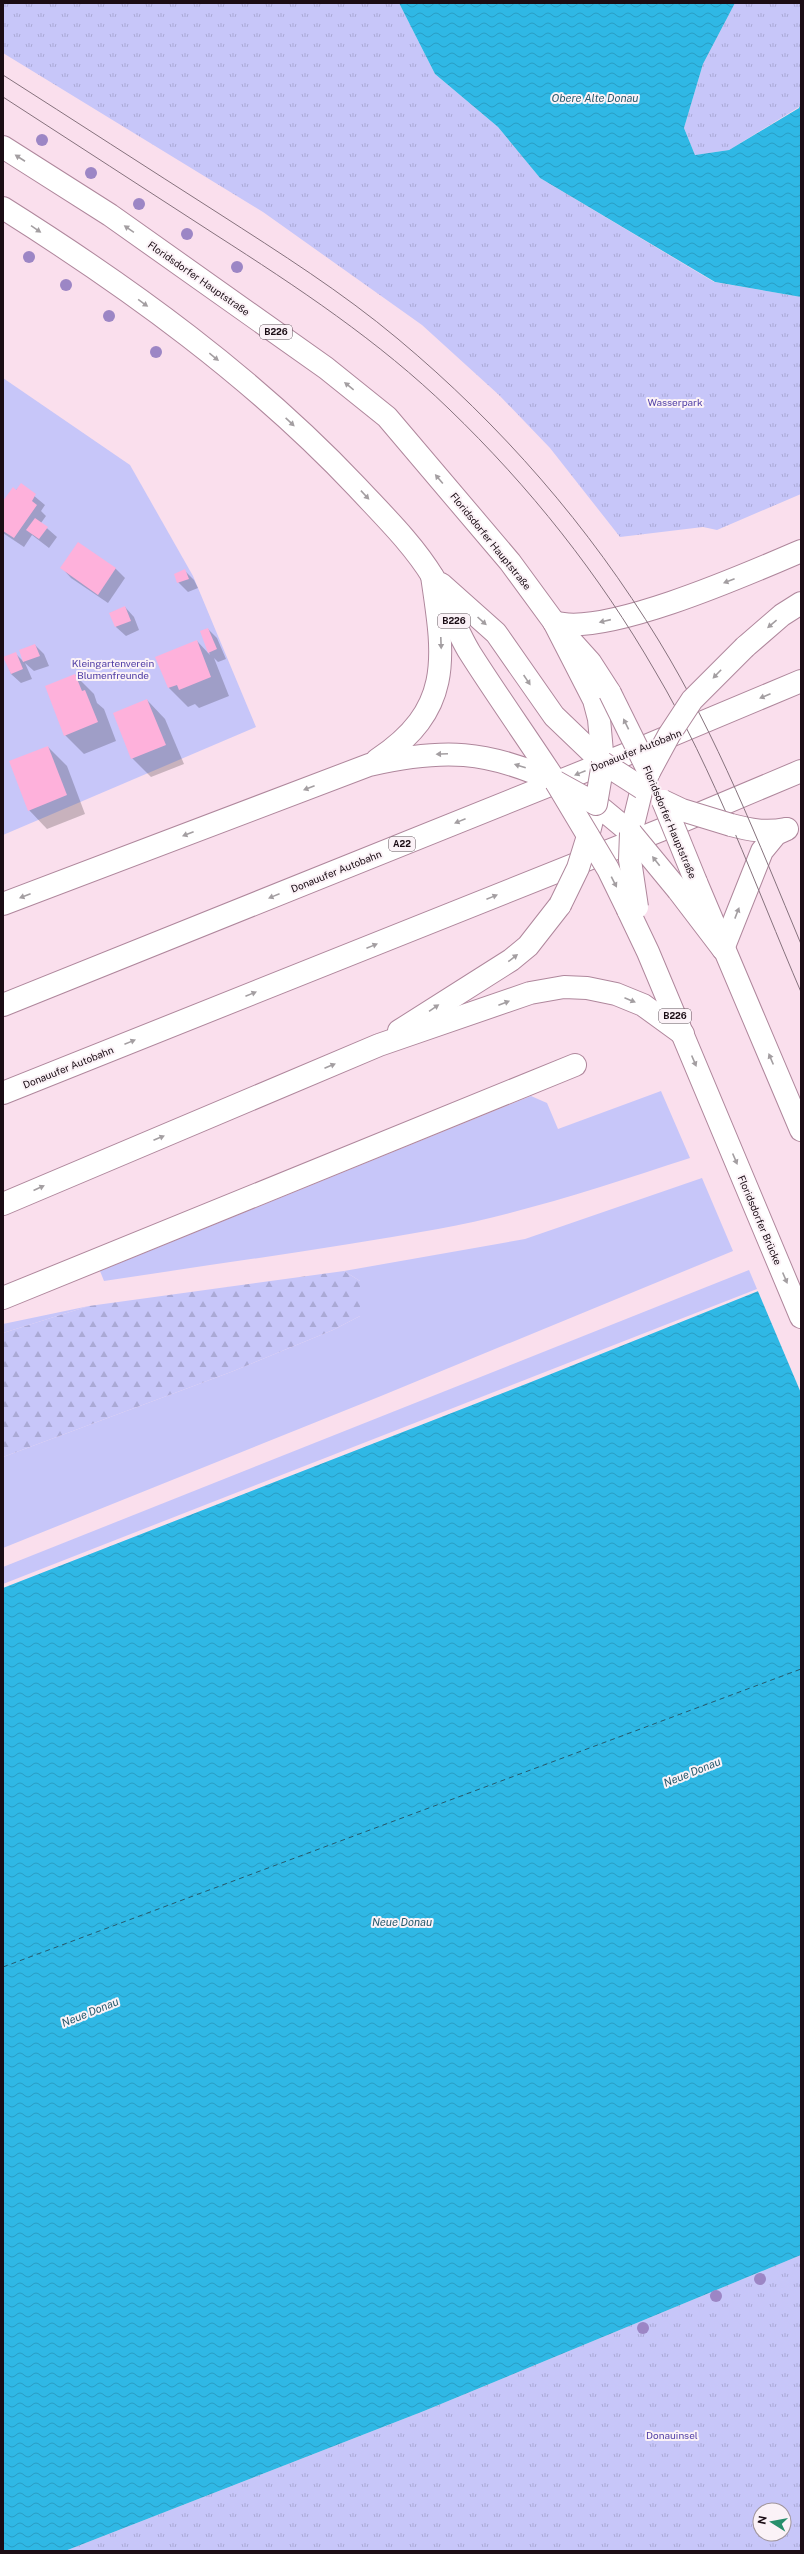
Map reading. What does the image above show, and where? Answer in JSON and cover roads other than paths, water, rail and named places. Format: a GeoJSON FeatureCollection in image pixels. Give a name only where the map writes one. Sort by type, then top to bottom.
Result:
{"type":"FeatureCollection","features":[{"type":"Feature","properties":{"kind":"main road","name":"Floridsdorfer Hauptstraße"},"geometry":{"type":"LineString","coordinates":[[3,147],[110,215],[326,368],[387,416],[510,562],[554,622],[590,662],[602,697],[646,780],[663,801],[687,886]]}},
{"type":"Feature","properties":{"kind":"main road","name":"B226"},"geometry":{"type":"LineString","coordinates":[[3,208],[114,282],[171,323],[262,395],[389,521],[432,576],[470,653],[556,782],[632,908],[648,952],[683,1034]]}},
{"type":"Feature","properties":{"kind":"main road"},"geometry":{"type":"LineString","coordinates":[[554,622],[566,626],[592,624],[641,612],[726,582],[801,551]]}},
{"type":"Feature","properties":{"kind":"main road"},"geometry":{"type":"LineString","coordinates":[[432,576],[496,634],[554,716],[603,763],[646,780]]}},
{"type":"Feature","properties":{"kind":"main road"},"geometry":{"type":"LineString","coordinates":[[369,765],[411,734],[431,702],[441,662],[441,636],[432,576]]}},
{"type":"Feature","properties":{"kind":"main road"},"geometry":{"type":"LineString","coordinates":[[632,908],[630,860],[631,834],[646,780],[669,735],[692,700],[745,647],[782,615],[801,603]]}},
{"type":"Feature","properties":{"kind":"main road","name":"Donauufer Autobahn"},"geometry":{"type":"LineString","coordinates":[[3,1004],[627,754],[801,681]]}},
{"type":"Feature","properties":{"kind":"main road"},"geometry":{"type":"LineString","coordinates":[[379,1045],[456,993],[487,976],[511,960],[528,946],[560,905],[578,868],[596,804],[603,763],[599,719],[602,697]]}},
{"type":"Feature","properties":{"kind":"main road"},"geometry":{"type":"LineString","coordinates":[[3,904],[369,765],[425,755],[455,753],[481,756],[527,768],[596,804],[687,886],[724,949],[801,1130]]}},
{"type":"Feature","properties":{"kind":"main road","name":"Donauufer Autobahn"},"geometry":{"type":"LineString","coordinates":[[3,1093],[661,830],[801,771]]}},
{"type":"Feature","properties":{"kind":"main road"},"geometry":{"type":"LineString","coordinates":[[663,801],[705,818],[753,831],[772,832],[794,828]]}},
{"type":"Feature","properties":{"kind":"main road"},"geometry":{"type":"LineString","coordinates":[[724,949],[759,857],[769,840],[794,828]]}},
{"type":"Feature","properties":{"kind":"main road"},"geometry":{"type":"LineString","coordinates":[[3,1204],[379,1045],[530,993],[564,987],[587,988],[616,994],[643,1005],[683,1034]]}},
{"type":"Feature","properties":{"kind":"main road","name":"Floridsdorfer Brücke"},"geometry":{"type":"LineString","coordinates":[[683,1034],[801,1317]]}},
{"type":"Feature","properties":{"kind":"main road"},"geometry":{"type":"LineString","coordinates":[[3,1298],[575,1065]]}},
{"type":"Feature","properties":{"kind":"water","name":"Obere Alte Donau"},"geometry":{"type":"Polygon","coordinates":[[[399,3],[735,3],[703,64],[684,128],[695,155],[729,150],[799,108],[801,102],[801,297],[715,282],[540,178],[498,127],[435,74],[399,3]]]}},
{"type":"Feature","properties":{"kind":"water","name":"Neue Donau"},"geometry":{"type":"Polygon","coordinates":[[[801,1274],[801,2255],[424,2411],[65,2551],[3,2551],[3,1588],[531,1382],[801,1274]]]}},
{"type":"Feature","properties":{"kind":"tram line"},"geometry":{"type":"LineString","coordinates":[[3,75],[310,273],[355,305],[398,339],[436,372],[472,406],[541,479],[603,557],[659,641],[680,677],[700,714],[736,790],[801,944]]}},
{"type":"Feature","properties":{"kind":"tram line"},"geometry":{"type":"LineString","coordinates":[[3,97],[337,316],[394,360],[422,384],[449,409],[507,469],[535,501],[587,566],[611,600],[677,709],[697,749],[733,829],[801,992]]}},
{"type":"Feature","properties":{"kind":"park label","name":"Wasserpark"},"geometry":{"type":"Point","coordinates":[675,402]}},
{"type":"Feature","properties":{"kind":"park label","name":"Kleingartenverein Blumenfreunde"},"geometry":{"type":"Point","coordinates":[113,668]}},
{"type":"Feature","properties":{"kind":"park label","name":"Donauinsel"},"geometry":{"type":"Point","coordinates":[672,2435]}}]}
